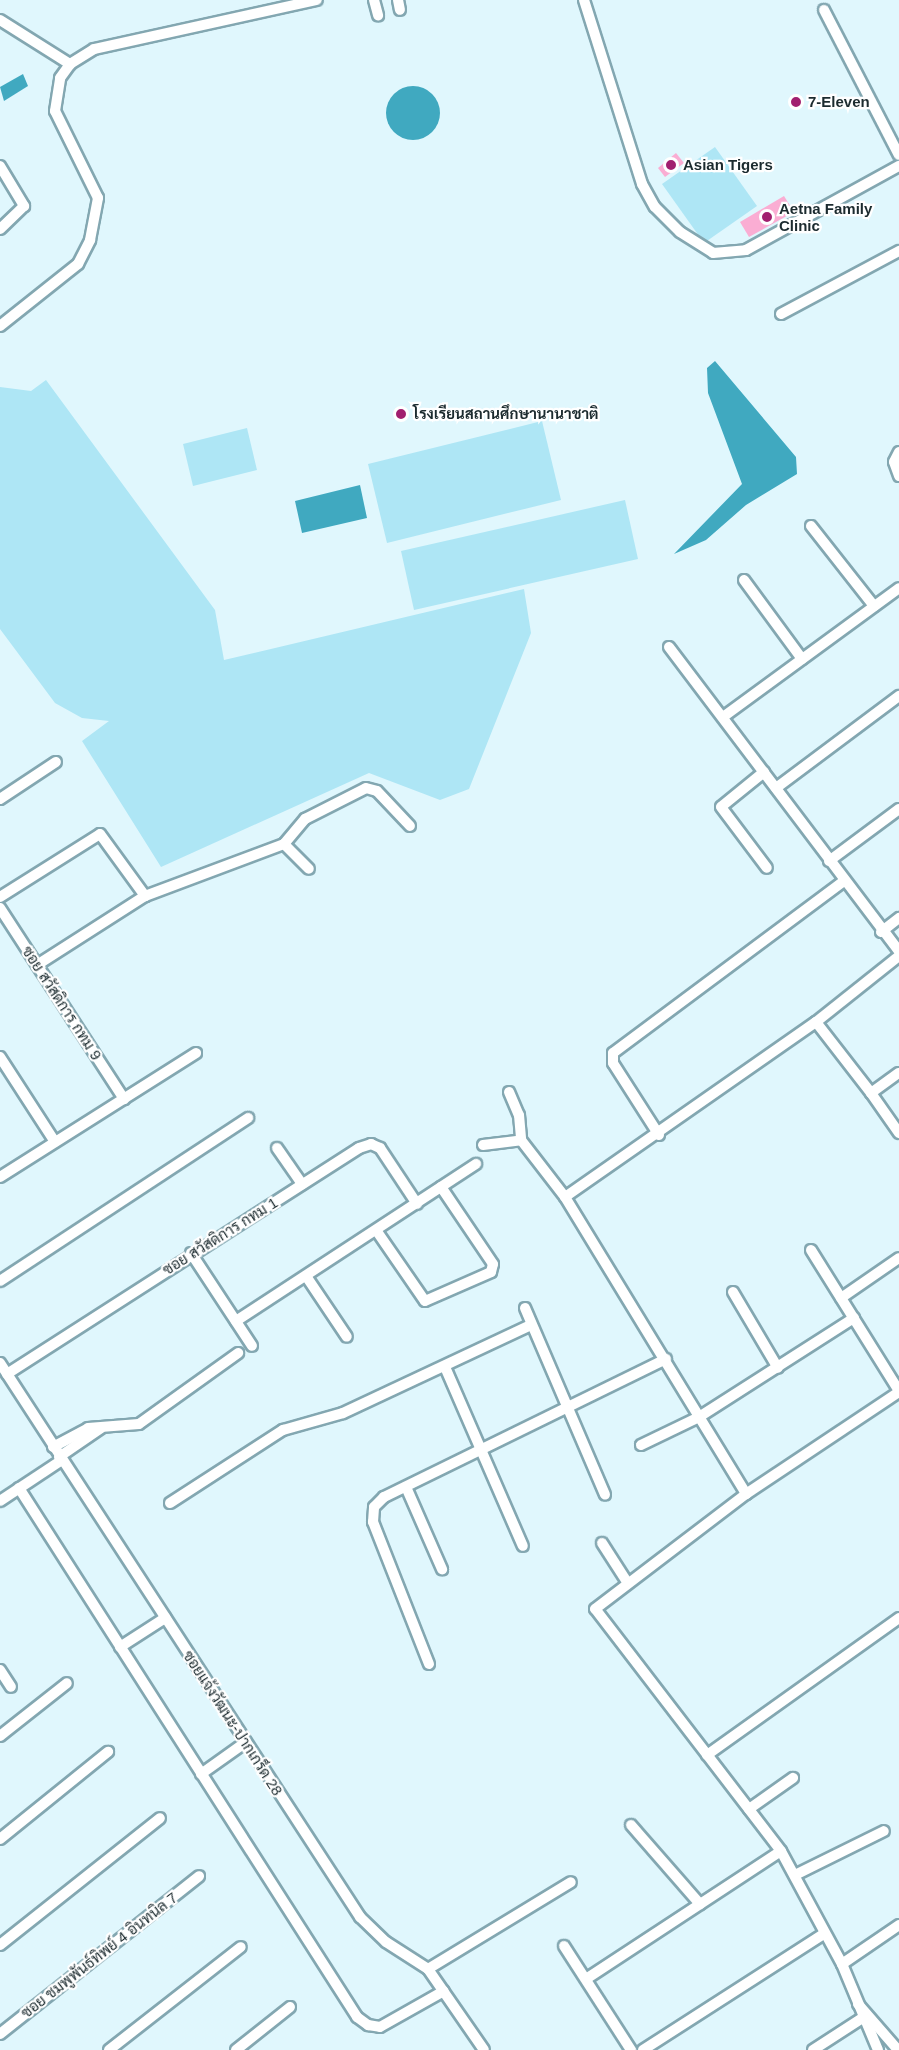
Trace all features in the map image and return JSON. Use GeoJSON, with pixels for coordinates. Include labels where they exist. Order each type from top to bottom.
{"type":"FeatureCollection","features":[{"type":"Feature","properties":{"kind":"street"},"geometry":{"type":"LineString","coordinates":[[0,326],[78,264],[90,240],[98,198],[55,111],[60,78],[70,64],[94,49],[317,0]]}},
{"type":"Feature","properties":{"kind":"street"},"geometry":{"type":"LineString","coordinates":[[374,0],[378,15]]}},
{"type":"Feature","properties":{"kind":"street"},"geometry":{"type":"LineString","coordinates":[[584,0],[642,184],[655,207],[680,232],[713,253],[746,250],[899,166]]}},
{"type":"Feature","properties":{"kind":"street"},"geometry":{"type":"LineString","coordinates":[[824,10],[899,155]]}},
{"type":"Feature","properties":{"kind":"street"},"geometry":{"type":"LineString","coordinates":[[0,20],[70,64]]}},
{"type":"Feature","properties":{"kind":"street"},"geometry":{"type":"LineString","coordinates":[[0,166],[24,206],[0,229]]}},
{"type":"Feature","properties":{"kind":"street"},"geometry":{"type":"LineString","coordinates":[[781,314],[899,251]]}},
{"type":"Feature","properties":{"kind":"street"},"geometry":{"type":"LineString","coordinates":[[899,453],[894,462],[899,476]]}},
{"type":"Feature","properties":{"kind":"street"},"geometry":{"type":"LineString","coordinates":[[811,526],[874,606]]}},
{"type":"Feature","properties":{"kind":"street"},"geometry":{"type":"LineString","coordinates":[[744,580],[802,659]]}},
{"type":"Feature","properties":{"kind":"street"},"geometry":{"type":"LineString","coordinates":[[723,717],[899,588]]}},
{"type":"Feature","properties":{"kind":"street"},"geometry":{"type":"LineString","coordinates":[[669,647],[881,932],[899,951]]}},
{"type":"Feature","properties":{"kind":"street"},"geometry":{"type":"LineString","coordinates":[[776,788],[899,696]]}},
{"type":"Feature","properties":{"kind":"street"},"geometry":{"type":"LineString","coordinates":[[0,799],[56,762]]}},
{"type":"Feature","properties":{"kind":"street"},"geometry":{"type":"LineString","coordinates":[[764,772],[721,807],[767,868]]}},
{"type":"Feature","properties":{"kind":"street"},"geometry":{"type":"LineString","coordinates":[[37,965],[145,896],[284,844],[305,819],[366,788],[377,791],[410,826]]}},
{"type":"Feature","properties":{"kind":"street"},"geometry":{"type":"LineString","coordinates":[[829,861],[899,809]]}},
{"type":"Feature","properties":{"kind":"street"},"geometry":{"type":"LineString","coordinates":[[0,897],[100,834],[145,896]]}},
{"type":"Feature","properties":{"kind":"street"},"geometry":{"type":"LineString","coordinates":[[284,844],[309,869]]}},
{"type":"Feature","properties":{"kind":"street"},"geometry":{"type":"LineString","coordinates":[[659,1135],[613,1063],[613,1053],[844,881]]}},
{"type":"Feature","properties":{"kind":"street","name":"ซอย สวัสดิการ กทม 9"},"geometry":{"type":"LineString","coordinates":[[0,908],[124,1099]]}},
{"type":"Feature","properties":{"kind":"street"},"geometry":{"type":"LineString","coordinates":[[881,932],[899,918]]}},
{"type":"Feature","properties":{"kind":"street"},"geometry":{"type":"LineString","coordinates":[[565,1197],[659,1135],[816,1022],[899,956]]}},
{"type":"Feature","properties":{"kind":"street"},"geometry":{"type":"LineString","coordinates":[[816,1022],[899,1133]]}},
{"type":"Feature","properties":{"kind":"street"},"geometry":{"type":"LineString","coordinates":[[0,1176],[196,1053]]}},
{"type":"Feature","properties":{"kind":"street"},"geometry":{"type":"LineString","coordinates":[[0,1057],[55,1142]]}},
{"type":"Feature","properties":{"kind":"street"},"geometry":{"type":"LineString","coordinates":[[871,1093],[899,1074]]}},
{"type":"Feature","properties":{"kind":"street"},"geometry":{"type":"LineString","coordinates":[[509,1092],[519,1115],[522,1140],[565,1197],[666,1359],[746,1494]]}},
{"type":"Feature","properties":{"kind":"street"},"geometry":{"type":"LineString","coordinates":[[0,1281],[248,1118]]}},
{"type":"Feature","properties":{"kind":"street"},"geometry":{"type":"LineString","coordinates":[[483,1145],[522,1140]]}},
{"type":"Feature","properties":{"kind":"street","name":"ซอย สวัสดิการ กทม 1"},"geometry":{"type":"LineString","coordinates":[[6,1374],[191,1253],[371,1144],[380,1148],[417,1204]]}},
{"type":"Feature","properties":{"kind":"street"},"geometry":{"type":"LineString","coordinates":[[277,1148],[302,1184]]}},
{"type":"Feature","properties":{"kind":"street"},"geometry":{"type":"LineString","coordinates":[[236,1321],[476,1164]]}},
{"type":"Feature","properties":{"kind":"street"},"geometry":{"type":"LineString","coordinates":[[376,1230],[425,1300],[491,1272],[493,1264],[441,1187]]}},
{"type":"Feature","properties":{"kind":"street"},"geometry":{"type":"LineString","coordinates":[[811,1250],[899,1392],[746,1494],[627,1582],[599,1603],[598,1617],[781,1851],[842,1964],[858,2004],[861,2019],[878,2050]]}},
{"type":"Feature","properties":{"kind":"street"},"geometry":{"type":"LineString","coordinates":[[191,1253],[252,1346]]}},
{"type":"Feature","properties":{"kind":"street"},"geometry":{"type":"LineString","coordinates":[[841,1298],[899,1258]]}},
{"type":"Feature","properties":{"kind":"street"},"geometry":{"type":"LineString","coordinates":[[306,1276],[347,1337]]}},
{"type":"Feature","properties":{"kind":"street"},"geometry":{"type":"LineString","coordinates":[[733,1292],[778,1368]]}},
{"type":"Feature","properties":{"kind":"street"},"geometry":{"type":"LineString","coordinates":[[525,1308],[565,1408],[605,1494]]}},
{"type":"Feature","properties":{"kind":"street"},"geometry":{"type":"LineString","coordinates":[[641,1445],[699,1417],[854,1318]]}},
{"type":"Feature","properties":{"kind":"street"},"geometry":{"type":"LineString","coordinates":[[170,1503],[283,1430],[333,1417],[445,1367],[531,1324]]}},
{"type":"Feature","properties":{"kind":"street"},"geometry":{"type":"LineString","coordinates":[[52,1447],[88,1428],[139,1425],[238,1353]]}},
{"type":"Feature","properties":{"kind":"street"},"geometry":{"type":"LineString","coordinates":[[429,1664],[371,1515],[384,1497],[666,1359]]}},
{"type":"Feature","properties":{"kind":"street","name":"ซอยแจ้งวัฒนะ-ปากเกร็ด 28"},"geometry":{"type":"LineString","coordinates":[[0,1363],[52,1447],[360,1917],[386,1942],[428,1969],[484,2050]]}},
{"type":"Feature","properties":{"kind":"street"},"geometry":{"type":"LineString","coordinates":[[445,1367],[523,1546]]}},
{"type":"Feature","properties":{"kind":"street"},"geometry":{"type":"LineString","coordinates":[[0,1501],[101,1428]]}},
{"type":"Feature","properties":{"kind":"street"},"geometry":{"type":"LineString","coordinates":[[406,1487],[442,1569]]}},
{"type":"Feature","properties":{"kind":"street"},"geometry":{"type":"LineString","coordinates":[[19,1488],[357,2016],[368,2025],[380,2026],[444,1991]]}},
{"type":"Feature","properties":{"kind":"street"},"geometry":{"type":"LineString","coordinates":[[602,1543],[627,1582]]}},
{"type":"Feature","properties":{"kind":"street"},"geometry":{"type":"LineString","coordinates":[[120,1647],[165,1618]]}},
{"type":"Feature","properties":{"kind":"street"},"geometry":{"type":"LineString","coordinates":[[707,1755],[899,1618]]}},
{"type":"Feature","properties":{"kind":"street"},"geometry":{"type":"LineString","coordinates":[[0,1670],[11,1687]]}},
{"type":"Feature","properties":{"kind":"street"},"geometry":{"type":"LineString","coordinates":[[0,1736],[67,1683]]}},
{"type":"Feature","properties":{"kind":"street"},"geometry":{"type":"LineString","coordinates":[[201,1774],[246,1742]]}},
{"type":"Feature","properties":{"kind":"street"},"geometry":{"type":"LineString","coordinates":[[0,1839],[108,1752]]}},
{"type":"Feature","properties":{"kind":"street"},"geometry":{"type":"LineString","coordinates":[[749,1809],[793,1778]]}},
{"type":"Feature","properties":{"kind":"street"},"geometry":{"type":"LineString","coordinates":[[0,1945],[160,1818]]}},
{"type":"Feature","properties":{"kind":"street"},"geometry":{"type":"LineString","coordinates":[[631,1825],[700,1905]]}},
{"type":"Feature","properties":{"kind":"street"},"geometry":{"type":"LineString","coordinates":[[795,1875],[884,1831]]}},
{"type":"Feature","properties":{"kind":"street"},"geometry":{"type":"LineString","coordinates":[[586,1979],[781,1851]]}},
{"type":"Feature","properties":{"kind":"street","name":"ซอย ชมพูพันธ์ทิพย์ 4 อินทนิล 7"},"geometry":{"type":"LineString","coordinates":[[0,2034],[199,1876]]}},
{"type":"Feature","properties":{"kind":"street"},"geometry":{"type":"LineString","coordinates":[[428,1969],[570,1882]]}},
{"type":"Feature","properties":{"kind":"street"},"geometry":{"type":"LineString","coordinates":[[842,1964],[899,1925]]}},
{"type":"Feature","properties":{"kind":"street"},"geometry":{"type":"LineString","coordinates":[[644,2050],[825,1933]]}},
{"type":"Feature","properties":{"kind":"street"},"geometry":{"type":"LineString","coordinates":[[564,1946],[631,2050]]}},
{"type":"Feature","properties":{"kind":"street"},"geometry":{"type":"LineString","coordinates":[[109,2050],[241,1947]]}},
{"type":"Feature","properties":{"kind":"street"},"geometry":{"type":"LineString","coordinates":[[858,2004],[898,2050]]}},
{"type":"Feature","properties":{"kind":"street"},"geometry":{"type":"LineString","coordinates":[[236,2050],[290,2007]]}},
{"type":"Feature","properties":{"kind":"street"},"geometry":{"type":"LineString","coordinates":[[813,2050],[861,2019]]}},
{"type":"Feature","properties":{"kind":"shaded area"},"geometry":{"type":"Polygon","coordinates":[[[23,74],[28,86],[4,101],[0,87],[23,74]]]}},
{"type":"Feature","properties":{"kind":"shaded area"},"geometry":{"type":"Polygon","coordinates":[[[408,86],[418,86],[428,90],[436,98],[440,113],[436,128],[428,136],[418,140],[408,140],[398,136],[390,128],[386,118],[386,108],[390,98],[398,90],[408,86]]]}},
{"type":"Feature","properties":{"kind":"shaded area"},"geometry":{"type":"Polygon","coordinates":[[[715,147],[757,206],[704,243],[662,184],[715,147]]]}},
{"type":"Feature","properties":{"kind":"shaded area"},"geometry":{"type":"Polygon","coordinates":[[[715,361],[796,457],[797,474],[746,505],[706,540],[674,554],[742,484],[708,393],[707,368],[715,361]]]}},
{"type":"Feature","properties":{"kind":"shaded area"},"geometry":{"type":"Polygon","coordinates":[[[46,380],[215,610],[224,660],[524,589],[531,633],[469,789],[440,800],[369,773],[161,867],[82,741],[109,721],[82,718],[55,703],[0,629],[0,387],[31,391],[46,380]]]}},
{"type":"Feature","properties":{"kind":"shaded area"},"geometry":{"type":"Polygon","coordinates":[[[542,421],[561,500],[387,543],[368,464],[542,421]]]}},
{"type":"Feature","properties":{"kind":"shaded area"},"geometry":{"type":"Polygon","coordinates":[[[247,428],[257,470],[193,486],[183,444],[247,428]]]}},
{"type":"Feature","properties":{"kind":"shaded area"},"geometry":{"type":"Polygon","coordinates":[[[360,485],[367,518],[302,533],[295,501],[360,485]]]}},
{"type":"Feature","properties":{"kind":"shaded area"},"geometry":{"type":"Polygon","coordinates":[[[625,500],[638,559],[414,610],[401,551],[625,500]]]}},
{"type":"Feature","properties":{"kind":"building","name":"Asian Tigers"},"geometry":{"type":"Polygon","coordinates":[[[676,153],[684,163],[665,177],[658,168],[676,153]]]}},
{"type":"Feature","properties":{"kind":"building","name":"Aetna Family Clinic"},"geometry":{"type":"Polygon","coordinates":[[[784,196],[794,212],[749,237],[740,222],[784,196]]]}},
{"type":"Feature","properties":{"kind":"place","name":"7-Eleven"},"geometry":{"type":"Point","coordinates":[796,102]}},
{"type":"Feature","properties":{"kind":"place","name":"Asian Tigers"},"geometry":{"type":"Point","coordinates":[671,165]}},
{"type":"Feature","properties":{"kind":"place","name":"Aetna Family Clinic"},"geometry":{"type":"Point","coordinates":[767,217]}},
{"type":"Feature","properties":{"kind":"place","name":"โรงเรียนสถานศึกษานานาชาติ"},"geometry":{"type":"Point","coordinates":[401,414]}}]}
